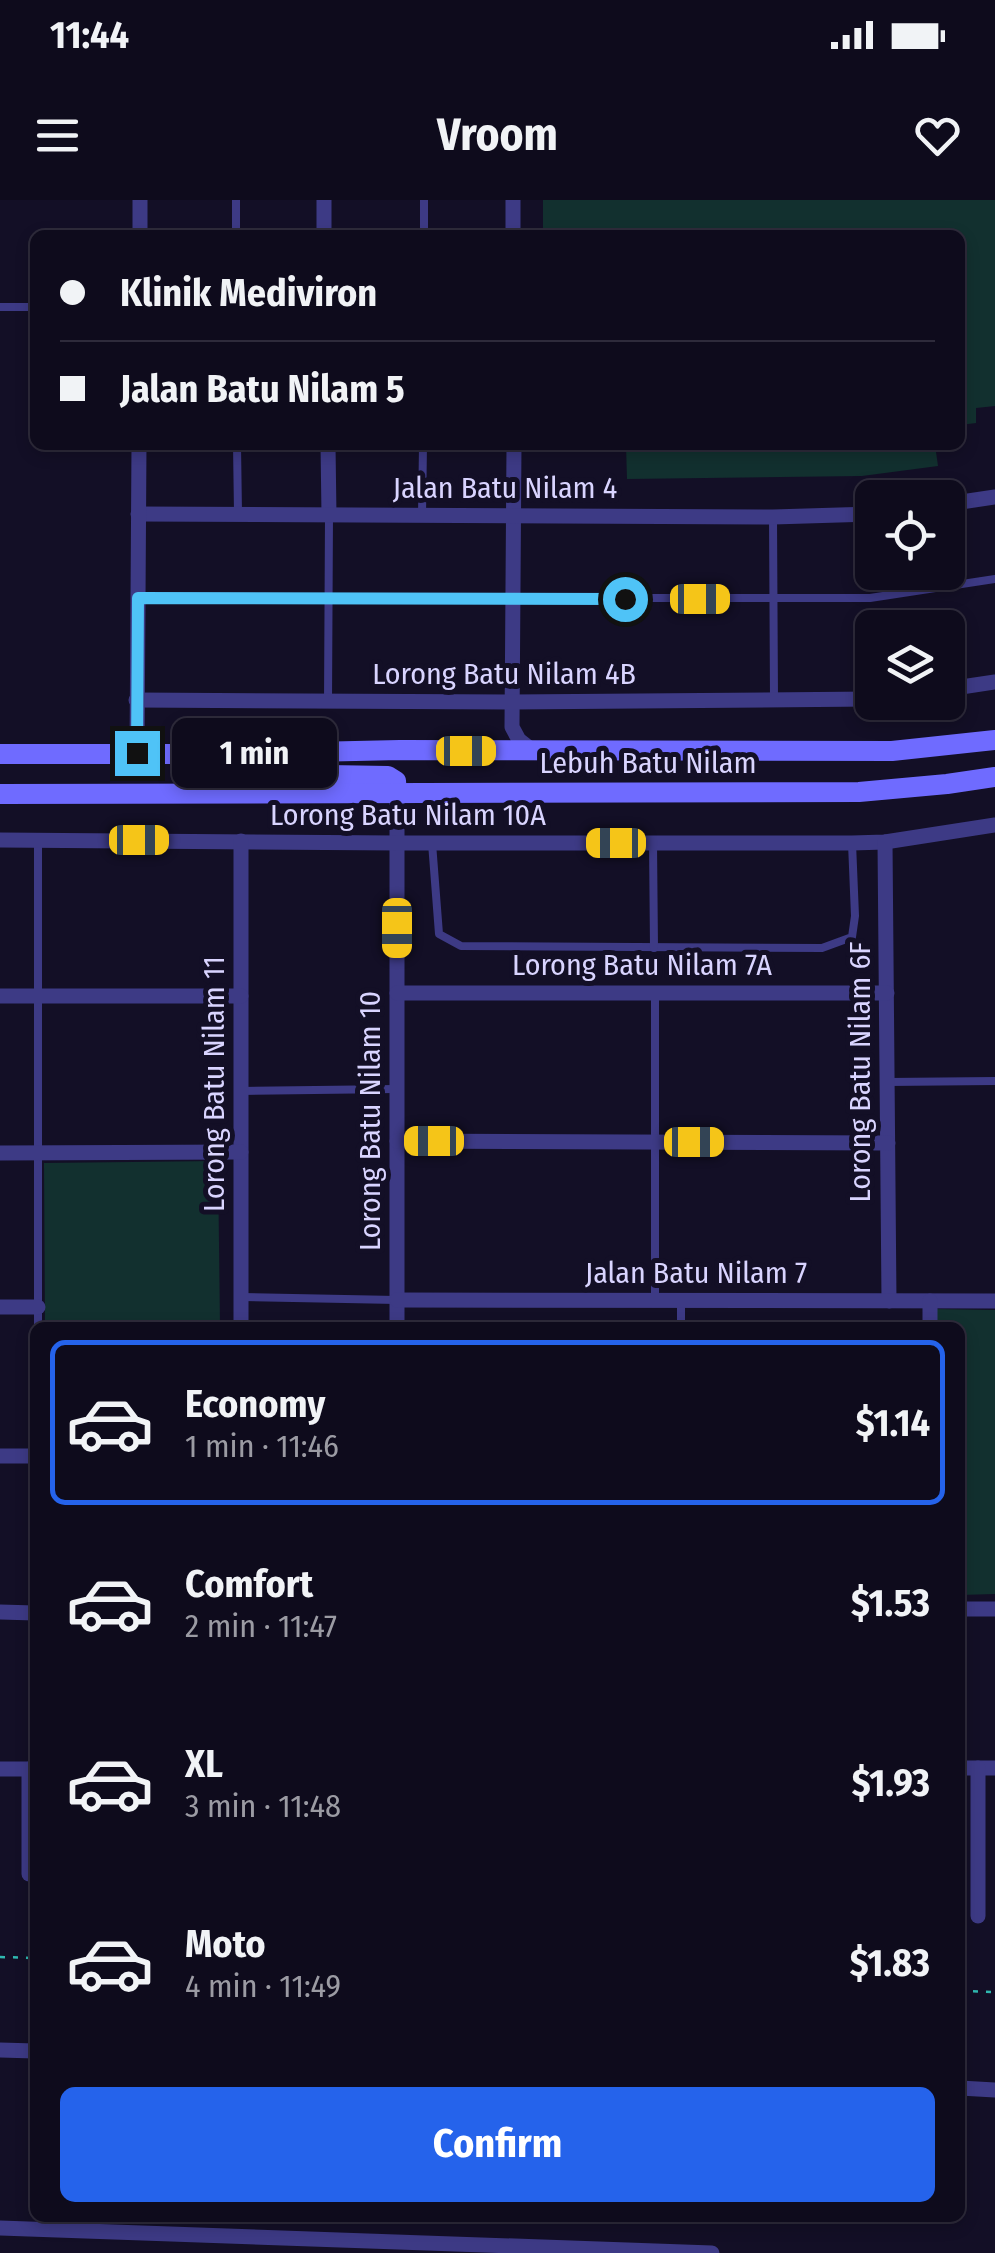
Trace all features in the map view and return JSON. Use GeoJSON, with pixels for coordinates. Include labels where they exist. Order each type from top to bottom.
{"type":"FeatureCollection","features":[{"type":"Feature","properties":{"kind":"main road","name":"Lebuh Batu Nilam"},"geometry":{"type":"LineString","coordinates":[[0,754],[400,750],[892,752],[995,740]]}},
{"type":"Feature","properties":{"kind":"main road"},"geometry":{"type":"LineString","coordinates":[[226,754],[244,770],[270,774],[388,776],[396,781],[397,794]]}},
{"type":"Feature","properties":{"kind":"main road","name":"Lebuh Batu Nilam"},"geometry":{"type":"LineString","coordinates":[[0,794],[860,792],[995,777]]}},
{"type":"Feature","properties":{"kind":"street"},"geometry":{"type":"LineString","coordinates":[[140,200],[140,230]]}},
{"type":"Feature","properties":{"kind":"street"},"geometry":{"type":"LineString","coordinates":[[324,200],[324,230]]}},
{"type":"Feature","properties":{"kind":"street"},"geometry":{"type":"LineString","coordinates":[[513,200],[513,230]]}},
{"type":"Feature","properties":{"kind":"street"},"geometry":{"type":"LineString","coordinates":[[137,753],[138,450]]}},
{"type":"Feature","properties":{"kind":"street"},"geometry":{"type":"LineString","coordinates":[[328,450],[329,515]]}},
{"type":"Feature","properties":{"kind":"street"},"geometry":{"type":"LineString","coordinates":[[514,450],[512,726],[533,752]]}},
{"type":"Feature","properties":{"kind":"street"},"geometry":{"type":"LineString","coordinates":[[965,501],[995,497]]}},
{"type":"Feature","properties":{"kind":"street","name":"Jalan Batu Nilam 4"},"geometry":{"type":"LineString","coordinates":[[138,514],[855,515]]}},
{"type":"Feature","properties":{"kind":"street"},"geometry":{"type":"LineString","coordinates":[[965,686],[995,682]]}},
{"type":"Feature","properties":{"kind":"street","name":"Lorong Batu Nilam 4B"},"geometry":{"type":"LineString","coordinates":[[136,700],[855,699]]}},
{"type":"Feature","properties":{"kind":"street","name":"Lorong Batu Nilam 10"},"geometry":{"type":"LineString","coordinates":[[397,794],[397,1322]]}},
{"type":"Feature","properties":{"kind":"street","name":"Lorong Batu Nilam 10A"},"geometry":{"type":"LineString","coordinates":[[0,840],[852,843],[885,842],[995,825]]}},
{"type":"Feature","properties":{"kind":"street","name":"Lorong Batu Nilam 11"},"geometry":{"type":"LineString","coordinates":[[241,841],[241,1322]]}},
{"type":"Feature","properties":{"kind":"street","name":"Lorong Batu Nilam 6F"},"geometry":{"type":"LineString","coordinates":[[885,842],[889,1301]]}},
{"type":"Feature","properties":{"kind":"street","name":"Lorong Batu Nilam 7A"},"geometry":{"type":"LineString","coordinates":[[397,993],[886,992]]}},
{"type":"Feature","properties":{"kind":"street"},"geometry":{"type":"LineString","coordinates":[[0,996],[241,996]]}},
{"type":"Feature","properties":{"kind":"street"},"geometry":{"type":"LineString","coordinates":[[397,1141],[888,1143]]}},
{"type":"Feature","properties":{"kind":"street"},"geometry":{"type":"LineString","coordinates":[[0,1152],[241,1152]]}},
{"type":"Feature","properties":{"kind":"street","name":"Jalan Batu Nilam 7"},"geometry":{"type":"LineString","coordinates":[[397,1300],[995,1302]]}},
{"type":"Feature","properties":{"kind":"street"},"geometry":{"type":"LineString","coordinates":[[930,1301],[930,1322]]}},
{"type":"Feature","properties":{"kind":"street"},"geometry":{"type":"LineString","coordinates":[[0,1307],[38,1307]]}},
{"type":"Feature","properties":{"kind":"street"},"geometry":{"type":"LineString","coordinates":[[0,1456],[30,1456]]}},
{"type":"Feature","properties":{"kind":"street"},"geometry":{"type":"LineString","coordinates":[[965,1609],[995,1609]]}},
{"type":"Feature","properties":{"kind":"street"},"geometry":{"type":"LineString","coordinates":[[0,1612],[30,1612]]}},
{"type":"Feature","properties":{"kind":"street"},"geometry":{"type":"LineString","coordinates":[[978,1916],[986,1768]]}},
{"type":"Feature","properties":{"kind":"street"},"geometry":{"type":"LineString","coordinates":[[0,1769],[30,1769]]}},
{"type":"Feature","properties":{"kind":"street"},"geometry":{"type":"LineString","coordinates":[[0,2050],[30,2052]]}},
{"type":"Feature","properties":{"kind":"street"},"geometry":{"type":"LineString","coordinates":[[965,2088],[995,2090]]}},
{"type":"Feature","properties":{"kind":"street"},"geometry":{"type":"LineString","coordinates":[[0,2228],[712,2253]]}},
{"type":"Feature","properties":{"kind":"lane"},"geometry":{"type":"LineString","coordinates":[[236,200],[236,230]]}},
{"type":"Feature","properties":{"kind":"lane"},"geometry":{"type":"LineString","coordinates":[[424,200],[424,230]]}},
{"type":"Feature","properties":{"kind":"lane"},"geometry":{"type":"LineString","coordinates":[[0,308],[30,307]]}},
{"type":"Feature","properties":{"kind":"lane"},"geometry":{"type":"LineString","coordinates":[[237,450],[238,513]]}},
{"type":"Feature","properties":{"kind":"lane"},"geometry":{"type":"LineString","coordinates":[[422,516],[423,450]]}},
{"type":"Feature","properties":{"kind":"lane"},"geometry":{"type":"LineString","coordinates":[[328,702],[329,515]]}},
{"type":"Feature","properties":{"kind":"lane"},"geometry":{"type":"LineString","coordinates":[[773,517],[774,699]]}},
{"type":"Feature","properties":{"kind":"lane"},"geometry":{"type":"LineString","coordinates":[[138,598],[870,598],[995,579]]}},
{"type":"Feature","properties":{"kind":"lane"},"geometry":{"type":"LineString","coordinates":[[38,840],[38,1322]]}},
{"type":"Feature","properties":{"kind":"lane"},"geometry":{"type":"LineString","coordinates":[[653,843],[654,948]]}},
{"type":"Feature","properties":{"kind":"lane"},"geometry":{"type":"LineString","coordinates":[[432,844],[439,934],[461,946],[822,948],[852,937],[852,843]]}},
{"type":"Feature","properties":{"kind":"lane"},"geometry":{"type":"LineString","coordinates":[[654,1301],[655,993]]}},
{"type":"Feature","properties":{"kind":"lane"},"geometry":{"type":"LineString","coordinates":[[888,1082],[995,1081]]}},
{"type":"Feature","properties":{"kind":"lane"},"geometry":{"type":"LineString","coordinates":[[241,1091],[397,1089]]}},
{"type":"Feature","properties":{"kind":"lane"},"geometry":{"type":"LineString","coordinates":[[241,1297],[397,1300]]}},
{"type":"Feature","properties":{"kind":"lane"},"geometry":{"type":"LineString","coordinates":[[681,1301],[681,1322]]}},
{"type":"Feature","properties":{"kind":"path"},"geometry":{"type":"LineString","coordinates":[[0,1957],[30,1958]]}},
{"type":"Feature","properties":{"kind":"path"},"geometry":{"type":"LineString","coordinates":[[965,1991],[995,1992]]}},
{"type":"Feature","properties":{"kind":"green space"},"geometry":{"type":"Polygon","coordinates":[[[543,200],[995,200],[995,406],[976,408],[976,423],[965,424],[965,230],[543,230],[543,200]]]}},
{"type":"Feature","properties":{"kind":"green space"},"geometry":{"type":"Polygon","coordinates":[[[626,450],[936,450],[938,466],[862,476],[627,479],[626,450]]]}},
{"type":"Feature","properties":{"kind":"green space"},"geometry":{"type":"Polygon","coordinates":[[[218,1161],[220,1322],[45,1322],[44,1163],[218,1161]]]}},
{"type":"Feature","properties":{"kind":"green space"},"geometry":{"type":"Polygon","coordinates":[[[936,1309],[995,1310],[995,1594],[965,1595],[965,1322],[936,1322],[936,1309]]]}},
{"type":"Feature","properties":{"kind":"route"},"geometry":{"type":"LineString","coordinates":[[137,753],[138,598],[625,599]]}}]}
